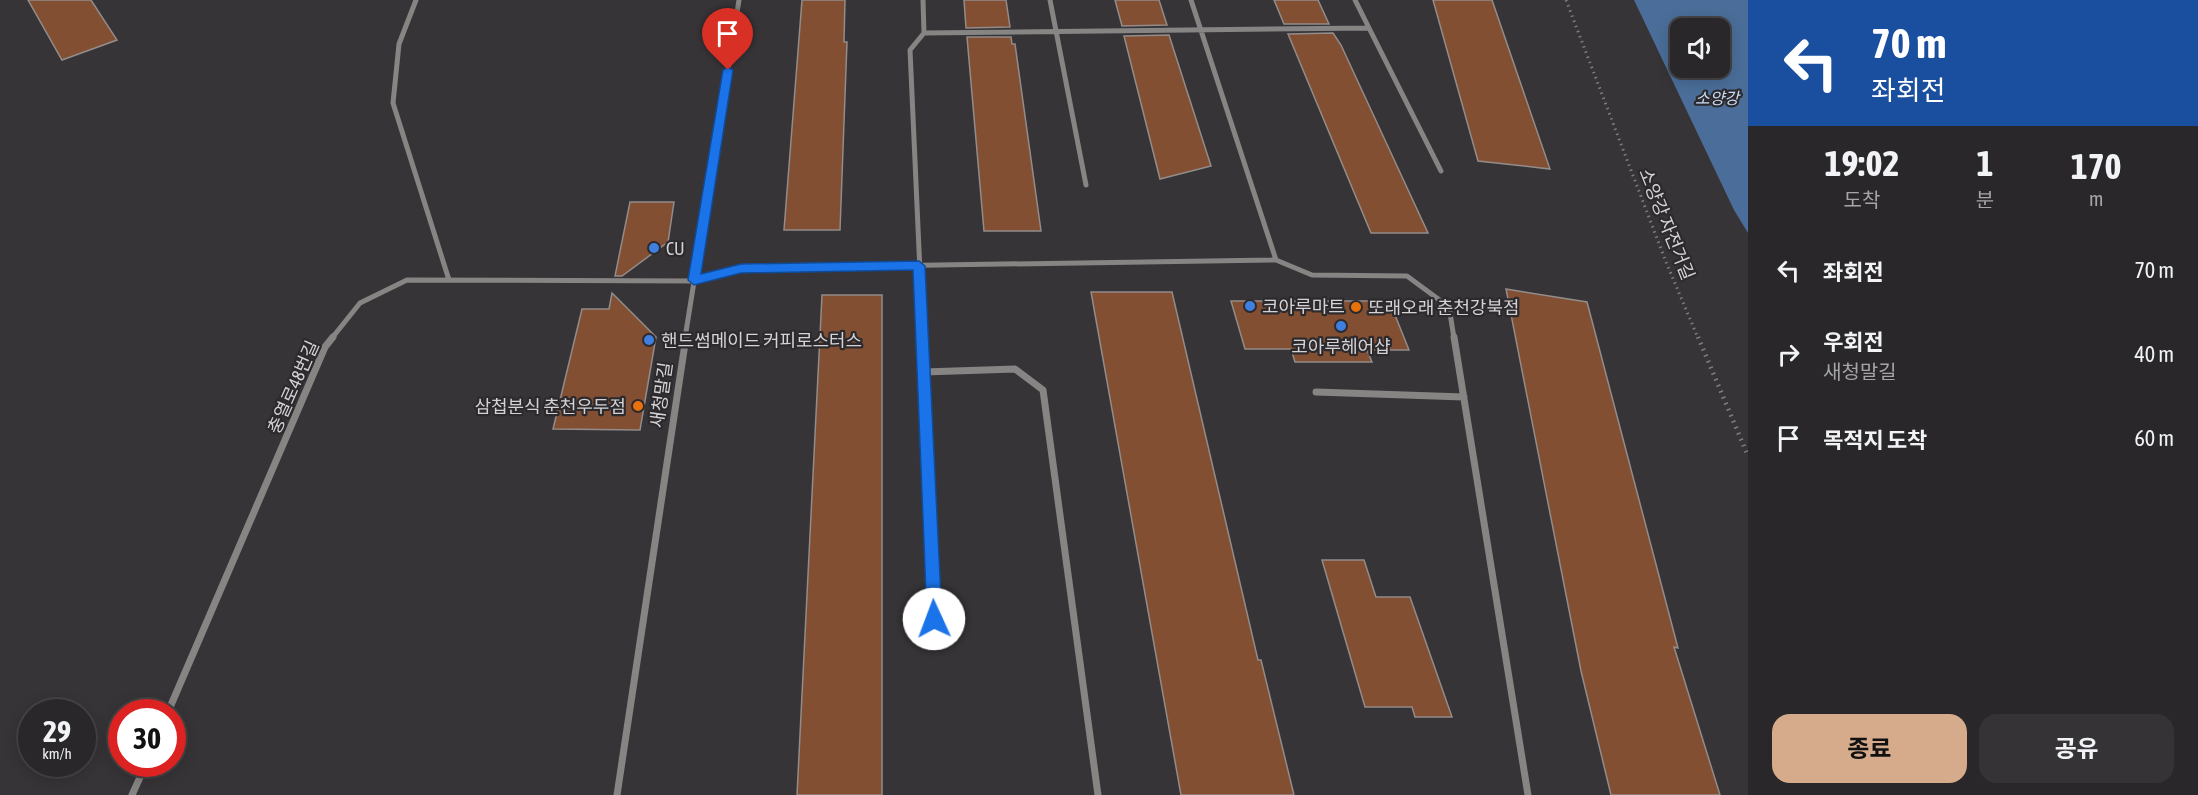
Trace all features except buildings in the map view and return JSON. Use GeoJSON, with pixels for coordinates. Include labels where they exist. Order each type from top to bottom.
{"type":"FeatureCollection","features":[{"type":"Feature","properties":{"kind":"street"},"geometry":{"type":"LineString","coordinates":[[416,0],[399,44],[393,103],[449,280]]}},
{"type":"Feature","properties":{"kind":"street","name":"새청말길"},"geometry":{"type":"LineString","coordinates":[[617,795],[694,280],[739,0]]}},
{"type":"Feature","properties":{"kind":"street"},"geometry":{"type":"LineString","coordinates":[[923,0],[924,33],[910,50],[934,619]]}},
{"type":"Feature","properties":{"kind":"street"},"geometry":{"type":"LineString","coordinates":[[1050,0],[1086,185]]}},
{"type":"Feature","properties":{"kind":"street"},"geometry":{"type":"LineString","coordinates":[[1191,0],[1276,260],[1312,275],[1407,276],[1449,307],[1528,795]]}},
{"type":"Feature","properties":{"kind":"street"},"geometry":{"type":"LineString","coordinates":[[1355,0],[1441,171]]}},
{"type":"Feature","properties":{"kind":"street"},"geometry":{"type":"LineString","coordinates":[[924,33],[1369,28]]}},
{"type":"Feature","properties":{"kind":"street","name":"충열로48번길"},"geometry":{"type":"LineString","coordinates":[[174,699],[325,346],[360,303],[407,280],[694,280],[741,268],[1276,260]]}},
{"type":"Feature","properties":{"kind":"street"},"geometry":{"type":"LineString","coordinates":[[924,372],[1015,369],[1043,390],[1098,795]]}},
{"type":"Feature","properties":{"kind":"street"},"geometry":{"type":"LineString","coordinates":[[1316,392],[1464,397]]}},
{"type":"Feature","properties":{"kind":"street"},"geometry":{"type":"LineString","coordinates":[[132,795],[140,777]]}},
{"type":"Feature","properties":{"kind":"path","name":"소양강 자전거길"},"geometry":{"type":"LineString","coordinates":[[1566,0],[1666,262],[1748,456]]}},
{"type":"Feature","properties":{"kind":"water","name":"소양강"},"geometry":{"type":"Polygon","coordinates":[[[1634,0],[1748,0],[1748,233],[1734,210],[1671,78],[1730,78],[1730,18],[1670,18],[1670,76],[1634,0]]]}},
{"type":"Feature","properties":{"kind":"place","name":"CU"},"geometry":{"type":"Point","coordinates":[654,248]}},
{"type":"Feature","properties":{"kind":"place","name":"코아루마트"},"geometry":{"type":"Point","coordinates":[1250,306]}},
{"type":"Feature","properties":{"kind":"place","name":"또래오래 춘천강북점"},"geometry":{"type":"Point","coordinates":[1356,307]}},
{"type":"Feature","properties":{"kind":"place","name":"코아루헤어샵"},"geometry":{"type":"Point","coordinates":[1341,326]}},
{"type":"Feature","properties":{"kind":"place","name":"핸드썸메이드 커피로스터스"},"geometry":{"type":"Point","coordinates":[649,340]}},
{"type":"Feature","properties":{"kind":"place","name":"삼첩분식 춘천우두점"},"geometry":{"type":"Point","coordinates":[638,406]}},
{"type":"Feature","properties":{"kind":"route"},"geometry":{"type":"LineString","coordinates":[[728,70],[694,280],[741,268],[919,266],[934,619]]}}]}
